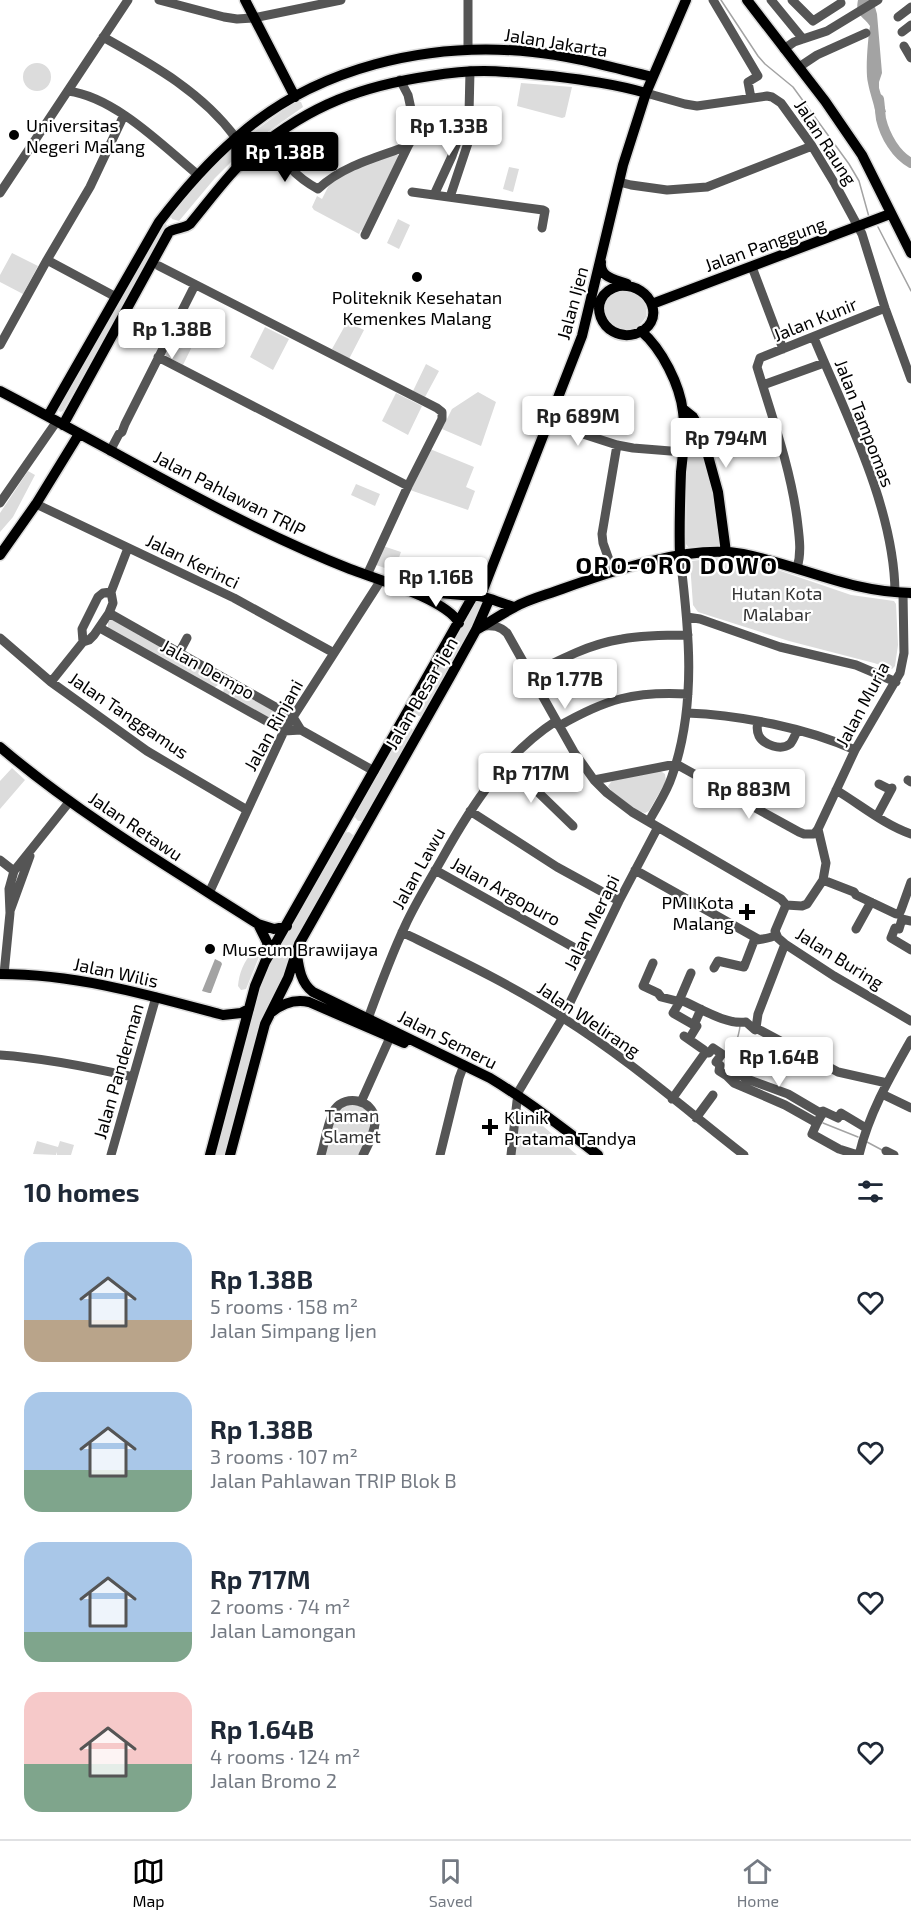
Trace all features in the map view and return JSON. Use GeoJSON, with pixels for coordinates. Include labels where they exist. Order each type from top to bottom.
{"type":"FeatureCollection","features":[{"type":"Feature","properties":{"kind":"main road"},"geometry":{"type":"LineString","coordinates":[[245,0],[295,97]]}},
{"type":"Feature","properties":{"kind":"main road","name":"Jalan Ijen"},"geometry":{"type":"LineString","coordinates":[[481,597],[582,336],[619,182],[646,93],[686,0]]}},
{"type":"Feature","properties":{"kind":"main road","name":"Jalan Ijen"},"geometry":{"type":"LineString","coordinates":[[680,16],[690,0]]}},
{"type":"Feature","properties":{"kind":"main road"},"geometry":{"type":"LineString","coordinates":[[747,0],[825,101],[862,155],[890,214],[908,239],[911,253]]}},
{"type":"Feature","properties":{"kind":"main road","name":"Jalan Jakarta"},"geometry":{"type":"LineString","coordinates":[[56,421],[116,297],[163,217],[198,176],[236,138],[295,97],[380,62],[405,56],[468,49],[525,51],[653,77]]}},
{"type":"Feature","properties":{"kind":"main road"},"geometry":{"type":"LineString","coordinates":[[550,76],[555,56]]}},
{"type":"Feature","properties":{"kind":"main road"},"geometry":{"type":"LineString","coordinates":[[56,421],[165,238],[174,229],[190,224],[254,151],[312,112],[334,100],[363,89],[400,80],[470,71],[519,72],[597,82],[646,93]]}},
{"type":"Feature","properties":{"kind":"main road","name":"Jalan Panggung"},"geometry":{"type":"LineString","coordinates":[[652,303],[890,214]]}},
{"type":"Feature","properties":{"kind":"main road"},"geometry":{"type":"LineString","coordinates":[[163,217],[179,227]]}},
{"type":"Feature","properties":{"kind":"main road"},"geometry":{"type":"LineString","coordinates":[[596,278],[601,319],[609,329],[626,335],[641,331],[651,319],[652,303],[645,294],[632,286],[603,275],[600,270],[602,253]]}},
{"type":"Feature","properties":{"kind":"main road"},"geometry":{"type":"LineString","coordinates":[[582,336],[605,293],[619,286],[632,286]]}},
{"type":"Feature","properties":{"kind":"main road"},"geometry":{"type":"LineString","coordinates":[[641,331],[662,355],[683,409],[680,556]]}},
{"type":"Feature","properties":{"kind":"main road","name":"Jalan Pahlawan TRIP"},"geometry":{"type":"LineString","coordinates":[[0,391],[246,522],[324,558],[402,588],[445,609],[453,614],[459,623]]}},
{"type":"Feature","properties":{"kind":"main road"},"geometry":{"type":"LineString","coordinates":[[683,409],[697,422],[705,443],[718,492],[726,552]]}},
{"type":"Feature","properties":{"kind":"main road"},"geometry":{"type":"LineString","coordinates":[[0,555],[36,504],[79,434]]}},
{"type":"Feature","properties":{"kind":"main road"},"geometry":{"type":"LineString","coordinates":[[479,628],[514,607],[613,571],[703,552],[726,552],[751,556],[797,568],[850,586],[903,592]]}},
{"type":"Feature","properties":{"kind":"main road","name":"Jalan Pahlawan TRIP"},"geometry":{"type":"LineString","coordinates":[[402,588],[436,594],[481,597],[514,607]]}},
{"type":"Feature","properties":{"kind":"main road","name":"Jalan Besar Ijen"},"geometry":{"type":"LineString","coordinates":[[210,1155],[257,978],[459,623],[481,597]]}},
{"type":"Feature","properties":{"kind":"main road","name":"Jalan Besar Ijen"},"geometry":{"type":"LineString","coordinates":[[230,1155],[264,1028],[288,978],[296,952],[362,830],[479,628],[481,597]]}},
{"type":"Feature","properties":{"kind":"main road"},"geometry":{"type":"LineString","coordinates":[[406,715],[422,724]]}},
{"type":"Feature","properties":{"kind":"main road","name":"Jalan Retawu"},"geometry":{"type":"LineString","coordinates":[[0,747],[66,806],[258,924],[274,929],[287,926]]}},
{"type":"Feature","properties":{"kind":"main road"},"geometry":{"type":"LineString","coordinates":[[346,822],[362,830]]}},
{"type":"Feature","properties":{"kind":"main road"},"geometry":{"type":"LineString","coordinates":[[258,924],[267,942],[268,952],[265,962]]}},
{"type":"Feature","properties":{"kind":"main road","name":"Jalan Semeru"},"geometry":{"type":"LineString","coordinates":[[296,952],[300,973],[307,988],[367,1022]]}},
{"type":"Feature","properties":{"kind":"main road","name":"Jalan Wilis"},"geometry":{"type":"LineString","coordinates":[[2,974],[72,979],[119,987],[223,1015],[238,1022],[244,1031]]}},
{"type":"Feature","properties":{"kind":"main road","name":"Jalan Semeru"},"geometry":{"type":"LineString","coordinates":[[269,1014],[287,1003],[303,1001],[367,1022],[463,1068],[517,1098],[598,1155]]}},
{"type":"Feature","properties":{"kind":"main road","name":"Jalan Wilis"},"geometry":{"type":"LineString","coordinates":[[223,1015],[241,1013],[249,1009]]}},
{"type":"Feature","properties":{"kind":"main road","name":"Jalan Semeru"},"geometry":{"type":"LineString","coordinates":[[517,1098],[589,1155]]}},
{"type":"Feature","properties":{"kind":"street"},"geometry":{"type":"LineString","coordinates":[[0,193],[128,0]]}},
{"type":"Feature","properties":{"kind":"street"},"geometry":{"type":"LineString","coordinates":[[159,0],[224,17],[253,18],[341,0]]}},
{"type":"Feature","properties":{"kind":"street"},"geometry":{"type":"LineString","coordinates":[[468,0],[468,49]]}},
{"type":"Feature","properties":{"kind":"street"},"geometry":{"type":"LineString","coordinates":[[713,0],[758,76],[748,82],[751,98]]}},
{"type":"Feature","properties":{"kind":"street"},"geometry":{"type":"LineString","coordinates":[[771,0],[803,39]]}},
{"type":"Feature","properties":{"kind":"street"},"geometry":{"type":"LineString","coordinates":[[792,0],[813,21],[841,3]]}},
{"type":"Feature","properties":{"kind":"street"},"geometry":{"type":"LineString","coordinates":[[784,49],[794,42],[827,32],[878,0]]}},
{"type":"Feature","properties":{"kind":"street"},"geometry":{"type":"LineString","coordinates":[[898,16],[911,7]]}},
{"type":"Feature","properties":{"kind":"street"},"geometry":{"type":"LineString","coordinates":[[902,32],[911,25]]}},
{"type":"Feature","properties":{"kind":"street"},"geometry":{"type":"LineString","coordinates":[[799,67],[817,55],[866,33]]}},
{"type":"Feature","properties":{"kind":"street"},"geometry":{"type":"LineString","coordinates":[[103,37],[177,80],[236,138]]}},
{"type":"Feature","properties":{"kind":"street"},"geometry":{"type":"LineString","coordinates":[[904,46],[911,58]]}},
{"type":"Feature","properties":{"kind":"street"},"geometry":{"type":"LineString","coordinates":[[450,197],[465,136],[466,117],[469,114],[470,71]]}},
{"type":"Feature","properties":{"kind":"street"},"geometry":{"type":"LineString","coordinates":[[408,95],[412,78]]}},
{"type":"Feature","properties":{"kind":"street"},"geometry":{"type":"LineString","coordinates":[[365,235],[417,128],[408,95],[400,80]]}},
{"type":"Feature","properties":{"kind":"street"},"geometry":{"type":"LineString","coordinates":[[70,88],[124,115],[198,176]]}},
{"type":"Feature","properties":{"kind":"street","name":"Jalan Raung"},"geometry":{"type":"LineString","coordinates":[[646,93],[697,105],[767,96],[781,103],[835,184],[858,227],[911,378]]}},
{"type":"Feature","properties":{"kind":"street"},"geometry":{"type":"LineString","coordinates":[[0,345],[90,187],[124,115]]}},
{"type":"Feature","properties":{"kind":"street"},"geometry":{"type":"LineString","coordinates":[[434,195],[465,136]]}},
{"type":"Feature","properties":{"kind":"street"},"geometry":{"type":"LineString","coordinates":[[269,139],[292,171],[318,189],[336,174],[356,164],[408,146]]}},
{"type":"Feature","properties":{"kind":"street"},"geometry":{"type":"LineString","coordinates":[[619,182],[667,190],[707,187],[812,147]]}},
{"type":"Feature","properties":{"kind":"street"},"geometry":{"type":"LineString","coordinates":[[412,192],[543,210],[543,228]]}},
{"type":"Feature","properties":{"kind":"street"},"geometry":{"type":"LineString","coordinates":[[47,260],[116,297]]}},
{"type":"Feature","properties":{"kind":"street"},"geometry":{"type":"LineString","coordinates":[[159,266],[441,412],[442,418],[367,575]]}},
{"type":"Feature","properties":{"kind":"street"},"geometry":{"type":"LineString","coordinates":[[752,267],[783,349]]}},
{"type":"Feature","properties":{"kind":"street"},"geometry":{"type":"LineString","coordinates":[[110,451],[195,285]]}},
{"type":"Feature","properties":{"kind":"street","name":"Jalan Kunir"},"geometry":{"type":"LineString","coordinates":[[763,385],[757,367],[760,358],[885,308]]}},
{"type":"Feature","properties":{"kind":"street","name":"Jalan Tampomas"},"geometry":{"type":"LineString","coordinates":[[814,338],[850,422],[874,488],[903,592]]}},
{"type":"Feature","properties":{"kind":"street"},"geometry":{"type":"LineString","coordinates":[[158,357],[408,486]]}},
{"type":"Feature","properties":{"kind":"street"},"geometry":{"type":"LineString","coordinates":[[797,568],[800,543],[793,493],[783,450],[763,385],[824,363]]}},
{"type":"Feature","properties":{"kind":"street"},"geometry":{"type":"LineString","coordinates":[[0,503],[56,421]]}},
{"type":"Feature","properties":{"kind":"street"},"geometry":{"type":"LineString","coordinates":[[549,423],[617,445],[683,452]]}},
{"type":"Feature","properties":{"kind":"street"},"geometry":{"type":"LineString","coordinates":[[613,571],[602,534],[617,445]]}},
{"type":"Feature","properties":{"kind":"street","name":"Jalan Kerinci"},"geometry":{"type":"LineString","coordinates":[[36,504],[234,598],[333,653]]}},
{"type":"Feature","properties":{"kind":"street"},"geometry":{"type":"LineString","coordinates":[[51,682],[83,642],[89,640],[100,628],[109,613],[113,603],[111,592],[128,548]]}},
{"type":"Feature","properties":{"kind":"street"},"geometry":{"type":"LineString","coordinates":[[649,821],[669,783],[676,764],[687,713],[688,635],[680,556]]}},
{"type":"Feature","properties":{"kind":"street","name":"Jalan Rinjani"},"geometry":{"type":"LineString","coordinates":[[209,893],[284,731],[381,580]]}},
{"type":"Feature","properties":{"kind":"street"},"geometry":{"type":"LineString","coordinates":[[83,642],[82,628],[98,597],[111,592]]}},
{"type":"Feature","properties":{"kind":"street","name":"Jalan Muria"},"geometry":{"type":"LineString","coordinates":[[818,829],[855,750],[907,663],[903,592]]}},
{"type":"Feature","properties":{"kind":"street","name":"Jalan Dempo"},"geometry":{"type":"LineString","coordinates":[[109,613],[293,717],[301,730],[375,771]]}},
{"type":"Feature","properties":{"kind":"street"},"geometry":{"type":"LineString","coordinates":[[687,617],[700,619],[780,647],[856,665],[896,682]]}},
{"type":"Feature","properties":{"kind":"street","name":"Jalan Buring"},"geometry":{"type":"LineString","coordinates":[[479,628],[495,626],[507,633],[574,752],[594,780],[612,798],[778,897],[786,905],[777,925],[776,935],[784,944],[911,1021]]}},
{"type":"Feature","properties":{"kind":"street","name":"Jalan Dempo"},"geometry":{"type":"LineString","coordinates":[[100,628],[284,731]]}},
{"type":"Feature","properties":{"kind":"street"},"geometry":{"type":"LineString","coordinates":[[530,675],[571,654],[609,641],[634,637],[688,635]]}},
{"type":"Feature","properties":{"kind":"street","name":"Jalan Tanggamus"},"geometry":{"type":"LineString","coordinates":[[0,638],[51,682],[147,751],[248,810]]}},
{"type":"Feature","properties":{"kind":"street"},"geometry":{"type":"LineString","coordinates":[[179,653],[187,638]]}},
{"type":"Feature","properties":{"kind":"street"},"geometry":{"type":"LineString","coordinates":[[217,693],[225,679]]}},
{"type":"Feature","properties":{"kind":"street","name":"Jalan Lawu"},"geometry":{"type":"LineString","coordinates":[[367,1022],[402,932],[435,870],[470,811],[507,762],[525,743],[557,723],[624,697],[642,694],[688,694]]}},
{"type":"Feature","properties":{"kind":"street"},"geometry":{"type":"LineString","coordinates":[[687,713],[758,722],[797,731],[855,750]]}},
{"type":"Feature","properties":{"kind":"street"},"geometry":{"type":"LineString","coordinates":[[758,722],[757,729],[760,738],[774,746],[789,744],[797,731]]}},
{"type":"Feature","properties":{"kind":"street"},"geometry":{"type":"LineString","coordinates":[[284,731],[301,730]]}},
{"type":"Feature","properties":{"kind":"street"},"geometry":{"type":"LineString","coordinates":[[507,762],[573,826]]}},
{"type":"Feature","properties":{"kind":"street"},"geometry":{"type":"LineString","coordinates":[[594,780],[676,764],[799,832],[814,834],[818,829]]}},
{"type":"Feature","properties":{"kind":"street"},"geometry":{"type":"LineString","coordinates":[[877,816],[892,789],[879,784]]}},
{"type":"Feature","properties":{"kind":"street"},"geometry":{"type":"LineString","coordinates":[[836,790],[886,824],[911,834]]}},
{"type":"Feature","properties":{"kind":"street"},"geometry":{"type":"LineString","coordinates":[[2,974],[6,960],[9,913],[4,890],[14,872],[66,806]]}},
{"type":"Feature","properties":{"kind":"street"},"geometry":{"type":"LineString","coordinates":[[470,811],[557,867],[619,901]]}},
{"type":"Feature","properties":{"kind":"street","name":"Jalan Merapi"},"geometry":{"type":"LineString","coordinates":[[517,1098],[562,1017],[658,826]]}},
{"type":"Feature","properties":{"kind":"street"},"geometry":{"type":"LineString","coordinates":[[786,905],[807,904],[822,880],[826,863],[818,829]]}},
{"type":"Feature","properties":{"kind":"street"},"geometry":{"type":"LineString","coordinates":[[9,913],[32,849]]}},
{"type":"Feature","properties":{"kind":"street"},"geometry":{"type":"LineString","coordinates":[[0,860],[14,872]]}},
{"type":"Feature","properties":{"kind":"street","name":"Jalan Argopuro"},"geometry":{"type":"LineString","coordinates":[[435,870],[591,957]]}},
{"type":"Feature","properties":{"kind":"street"},"geometry":{"type":"LineString","coordinates":[[635,870],[758,939],[765,940],[776,935]]}},
{"type":"Feature","properties":{"kind":"street"},"geometry":{"type":"LineString","coordinates":[[822,880],[854,892],[897,914],[906,911],[911,882]]}},
{"type":"Feature","properties":{"kind":"street"},"geometry":{"type":"LineString","coordinates":[[856,929],[871,902]]}},
{"type":"Feature","properties":{"kind":"street"},"geometry":{"type":"LineString","coordinates":[[911,921],[902,919],[899,929],[895,928],[891,938],[911,950]]}},
{"type":"Feature","properties":{"kind":"street","name":"Jalan Welirang"},"geometry":{"type":"LineString","coordinates":[[402,932],[483,972],[562,1017],[596,1040],[744,1155]]}},
{"type":"Feature","properties":{"kind":"street"},"geometry":{"type":"LineString","coordinates":[[714,968],[718,961],[745,966],[754,941],[758,939]]}},
{"type":"Feature","properties":{"kind":"street"},"geometry":{"type":"LineString","coordinates":[[756,1029],[758,1014],[784,944]]}},
{"type":"Feature","properties":{"kind":"street"},"geometry":{"type":"LineString","coordinates":[[653,963],[643,986],[658,993],[661,997],[680,1000],[712,1013],[718,1018],[740,1023],[746,1022],[838,1072],[887,1083]]}},
{"type":"Feature","properties":{"kind":"street"},"geometry":{"type":"LineString","coordinates":[[691,973],[673,1013],[697,1026],[686,1038],[705,1053]]}},
{"type":"Feature","properties":{"kind":"street","name":"Jalan Panderman"},"geometry":{"type":"LineString","coordinates":[[111,1155],[156,997]]}},
{"type":"Feature","properties":{"kind":"street"},"geometry":{"type":"LineString","coordinates":[[694,1024],[701,1009]]}},
{"type":"Feature","properties":{"kind":"street"},"geometry":{"type":"LineString","coordinates":[[361,1102],[392,1033]]}},
{"type":"Feature","properties":{"kind":"street"},"geometry":{"type":"LineString","coordinates":[[866,1128],[840,1113],[838,1118],[823,1111],[812,1134],[839,1149],[858,1155],[866,1128],[911,1040]]}},
{"type":"Feature","properties":{"kind":"street"},"geometry":{"type":"LineString","coordinates":[[672,1099],[705,1053],[709,1053],[713,1048],[722,1054],[716,1062],[720,1065],[719,1071],[734,1080],[734,1083],[819,1119]]}},
{"type":"Feature","properties":{"kind":"street"},"geometry":{"type":"LineString","coordinates":[[0,1055],[71,1063],[133,1077]]}},
{"type":"Feature","properties":{"kind":"street"},"geometry":{"type":"LineString","coordinates":[[440,1155],[463,1068]]}},
{"type":"Feature","properties":{"kind":"street"},"geometry":{"type":"LineString","coordinates":[[882,1094],[911,1108]]}},
{"type":"Feature","properties":{"kind":"street"},"geometry":{"type":"LineString","coordinates":[[696,1118],[713,1095]]}},
{"type":"Feature","properties":{"kind":"street"},"geometry":{"type":"LineString","coordinates":[[511,1155],[517,1098]]}},
{"type":"Feature","properties":{"kind":"street"},"geometry":{"type":"LineString","coordinates":[[321,1155],[333,1112],[336,1107],[347,1101],[361,1102],[372,1110],[375,1126],[363,1155]]}},
{"type":"Feature","properties":{"kind":"green space"},"geometry":{"type":"Polygon","coordinates":[[[37,63],[47,67],[51,77],[47,87],[37,91],[27,87],[23,77],[27,67],[37,63]]]}},
{"type":"Feature","properties":{"kind":"green space"},"geometry":{"type":"Polygon","coordinates":[[[521,83],[572,87],[565,117],[517,106],[521,83]]]}},
{"type":"Feature","properties":{"kind":"green space"},"geometry":{"type":"Polygon","coordinates":[[[296,101],[301,102],[303,107],[245,148],[215,178],[179,221],[172,219],[170,215],[193,186],[234,146],[296,101]]]}},
{"type":"Feature","properties":{"kind":"green space"},"geometry":{"type":"Polygon","coordinates":[[[396,154],[399,156],[364,232],[361,230],[359,234],[312,207],[317,196],[322,199],[331,181],[375,160],[396,154]]]}},
{"type":"Feature","properties":{"kind":"green space"},"geometry":{"type":"Polygon","coordinates":[[[509,167],[519,169],[513,192],[503,189],[509,167]]]}},
{"type":"Feature","properties":{"kind":"green space"},"geometry":{"type":"Polygon","coordinates":[[[398,219],[410,225],[399,249],[387,243],[398,219]]]}},
{"type":"Feature","properties":{"kind":"green space"},"geometry":{"type":"Polygon","coordinates":[[[165,222],[167,226],[63,411],[60,412],[58,409],[147,248],[165,222]]]}},
{"type":"Feature","properties":{"kind":"green space"},"geometry":{"type":"Polygon","coordinates":[[[12,253],[38,266],[23,294],[0,282],[0,275],[12,253]]]}},
{"type":"Feature","properties":{"kind":"green space"},"geometry":{"type":"Polygon","coordinates":[[[618,291],[630,292],[643,300],[646,317],[637,326],[628,329],[619,327],[611,322],[606,314],[605,306],[608,298],[618,291]]]}},
{"type":"Feature","properties":{"kind":"green space"},"geometry":{"type":"Polygon","coordinates":[[[182,320],[200,330],[183,365],[165,355],[182,320]]]}},
{"type":"Feature","properties":{"kind":"green space"},"geometry":{"type":"Polygon","coordinates":[[[347,322],[364,330],[349,359],[332,349],[347,322]]]}},
{"type":"Feature","properties":{"kind":"green space"},"geometry":{"type":"Polygon","coordinates":[[[265,327],[289,339],[273,370],[250,357],[265,327]]]}},
{"type":"Feature","properties":{"kind":"green space"},"geometry":{"type":"Polygon","coordinates":[[[426,364],[439,371],[425,397],[413,391],[426,364]]]}},
{"type":"Feature","properties":{"kind":"green space"},"geometry":{"type":"Polygon","coordinates":[[[478,392],[496,402],[481,446],[442,429],[452,409],[478,392]]]}},
{"type":"Feature","properties":{"kind":"green space"},"geometry":{"type":"Polygon","coordinates":[[[396,393],[422,406],[408,435],[382,421],[396,393]]]}},
{"type":"Feature","properties":{"kind":"green space"},"geometry":{"type":"Polygon","coordinates":[[[687,418],[694,422],[715,494],[720,542],[718,546],[688,547],[686,544],[687,418]]]}},
{"type":"Feature","properties":{"kind":"green space"},"geometry":{"type":"Polygon","coordinates":[[[430,449],[474,467],[466,487],[475,491],[468,510],[410,490],[430,449]]]}},
{"type":"Feature","properties":{"kind":"green space"},"geometry":{"type":"Polygon","coordinates":[[[28,471],[35,475],[13,517],[0,532],[0,513],[28,471]]]}},
{"type":"Feature","properties":{"kind":"green space"},"geometry":{"type":"Polygon","coordinates":[[[356,484],[380,494],[375,506],[351,495],[356,484]]]}},
{"type":"Feature","properties":{"kind":"green space"},"geometry":{"type":"Polygon","coordinates":[[[383,546],[401,552],[394,571],[376,565],[383,546]]]}},
{"type":"Feature","properties":{"kind":"green space","name":"Hutan Kota Malabar"},"geometry":{"type":"Polygon","coordinates":[[[714,558],[766,566],[851,595],[894,601],[898,645],[895,666],[892,669],[789,641],[698,612],[693,605],[690,563],[714,558]]]}},
{"type":"Feature","properties":{"kind":"green space"},"geometry":{"type":"Polygon","coordinates":[[[429,575],[456,580],[465,584],[466,589],[464,592],[410,584],[413,579],[429,575]]]}},
{"type":"Feature","properties":{"kind":"green space"},"geometry":{"type":"Polygon","coordinates":[[[476,601],[481,604],[473,630],[422,716],[417,716],[413,710],[476,601]]]}},
{"type":"Feature","properties":{"kind":"green space"},"geometry":{"type":"Polygon","coordinates":[[[111,620],[217,677],[218,685],[211,687],[108,629],[108,622],[111,620]]]}},
{"type":"Feature","properties":{"kind":"green space"},"geometry":{"type":"Polygon","coordinates":[[[227,685],[281,715],[280,720],[277,722],[223,693],[227,685]]]}},
{"type":"Feature","properties":{"kind":"green space"},"geometry":{"type":"Polygon","coordinates":[[[405,726],[414,731],[363,821],[358,821],[354,816],[401,728],[405,726]]]}},
{"type":"Feature","properties":{"kind":"green space"},"geometry":{"type":"Polygon","coordinates":[[[12,768],[25,780],[0,809],[0,781],[12,768]]]}},
{"type":"Feature","properties":{"kind":"green space"},"geometry":{"type":"Polygon","coordinates":[[[659,770],[665,774],[666,781],[649,811],[645,813],[638,811],[611,791],[608,786],[612,781],[659,770]]]}},
{"type":"Feature","properties":{"kind":"green space"},"geometry":{"type":"Polygon","coordinates":[[[349,832],[353,838],[295,945],[226,1155],[213,1155],[257,985],[343,833],[349,832]]]}},
{"type":"Feature","properties":{"kind":"green space"},"geometry":{"type":"Polygon","coordinates":[[[254,952],[258,953],[259,957],[246,989],[241,990],[238,986],[241,972],[247,959],[254,952]]]}},
{"type":"Feature","properties":{"kind":"green space","name":"Taman Slamet"},"geometry":{"type":"Polygon","coordinates":[[[350,1104],[368,1111],[371,1117],[370,1131],[360,1155],[324,1155],[335,1114],[339,1109],[350,1104]]]}},
{"type":"Feature","properties":{"kind":"green space"},"geometry":{"type":"Polygon","coordinates":[[[520,1109],[524,1110],[577,1155],[512,1155],[520,1109]]]}},
{"type":"Feature","properties":{"kind":"green space"},"geometry":{"type":"Polygon","coordinates":[[[37,1141],[58,1147],[60,1141],[74,1145],[71,1155],[57,1155],[57,1152],[56,1155],[33,1154],[37,1141]]]}},
{"type":"Feature","properties":{"kind":"shaded area"},"geometry":{"type":"Polygon","coordinates":[[[858,0],[873,0],[877,14],[882,73],[879,88],[886,112],[876,115],[867,78],[870,26],[858,12],[858,0]]]}},
{"type":"Feature","properties":{"kind":"shaded area"},"geometry":{"type":"Polygon","coordinates":[[[215,959],[222,964],[211,993],[202,991],[215,959]]]}},
{"type":"Feature","properties":{"kind":"waterway"},"geometry":{"type":"LineString","coordinates":[[721,0],[758,56],[793,87],[849,164],[859,181],[869,217]]}},
{"type":"Feature","properties":{"kind":"waterway"},"geometry":{"type":"LineString","coordinates":[[879,99],[885,132],[896,150],[911,163]]}},
{"type":"Feature","properties":{"kind":"waterway"},"geometry":{"type":"LineString","coordinates":[[878,227],[911,291]]}},
{"type":"Feature","properties":{"kind":"waterway"},"geometry":{"type":"LineString","coordinates":[[733,1076],[731,1063],[740,1026]]}},
{"type":"Feature","properties":{"kind":"waterway"},"geometry":{"type":"LineString","coordinates":[[823,1123],[858,1137]]}},
{"type":"Feature","properties":{"kind":"waterway"},"geometry":{"type":"LineString","coordinates":[[867,1142],[882,1150]]}},
{"type":"Feature","properties":{"kind":"place","name":"Universitas Negeri Malang"},"geometry":{"type":"Point","coordinates":[14,135]}},
{"type":"Feature","properties":{"kind":"place","name":"Politeknik Kesehatan Kemenkes Malang"},"geometry":{"type":"Point","coordinates":[417,277]}},
{"type":"Feature","properties":{"kind":"place","name":"PMI Kota Malang"},"geometry":{"type":"Point","coordinates":[747,912]}},
{"type":"Feature","properties":{"kind":"place","name":"Museum Brawijaya"},"geometry":{"type":"Point","coordinates":[210,949]}},
{"type":"Feature","properties":{"kind":"place","name":"Klinik Pratama Tandya"},"geometry":{"type":"Point","coordinates":[490,1127]}},
{"type":"Feature","properties":{"kind":"district","name":"ORO-ORO DOWO"},"geometry":{"type":"Point","coordinates":[677,564]}}]}
